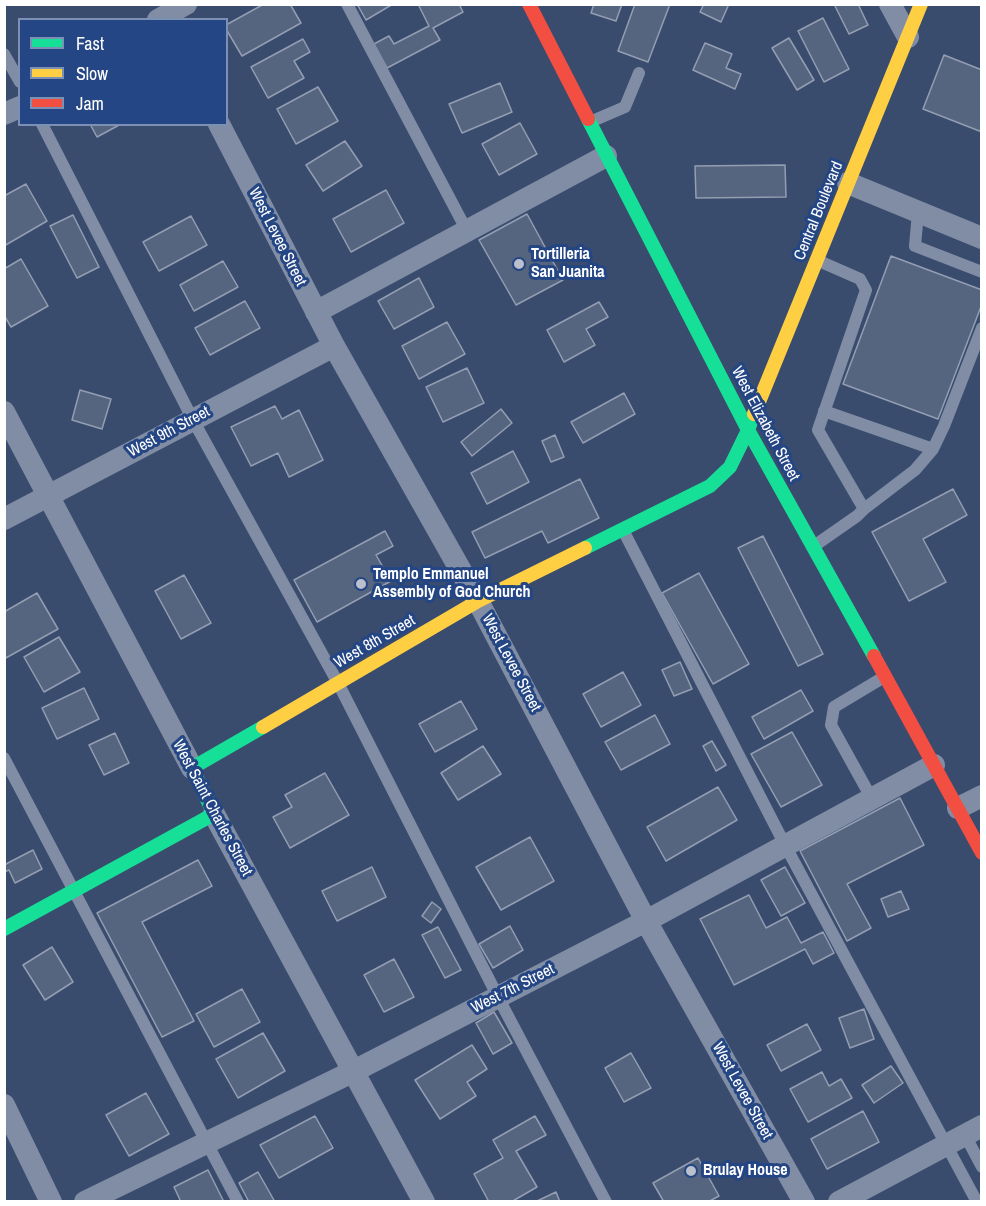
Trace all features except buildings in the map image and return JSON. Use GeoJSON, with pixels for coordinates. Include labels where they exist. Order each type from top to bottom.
{"type":"FeatureCollection","features":[{"type":"Feature","properties":{"kind":"street"},"geometry":{"type":"LineString","coordinates":[[160,15],[186,4]]}},
{"type":"Feature","properties":{"kind":"street","name":"West Elizabeth Street"},"geometry":{"type":"LineString","coordinates":[[529,4],[748,430],[981,853]]}},
{"type":"Feature","properties":{"kind":"street"},"geometry":{"type":"LineString","coordinates":[[890,4],[908,37]]}},
{"type":"Feature","properties":{"kind":"street","name":"Central Boulevard"},"geometry":{"type":"LineString","coordinates":[[748,430],[921,4]]}},
{"type":"Feature","properties":{"kind":"street"},"geometry":{"type":"LineString","coordinates":[[4,114],[18,107]]}},
{"type":"Feature","properties":{"kind":"street","name":"West Levee Street"},"geometry":{"type":"LineString","coordinates":[[220,126],[334,346],[478,601],[646,921],[804,1202]]}},
{"type":"Feature","properties":{"kind":"street"},"geometry":{"type":"LineString","coordinates":[[316,312],[606,156]]}},
{"type":"Feature","properties":{"kind":"street"},"geometry":{"type":"LineString","coordinates":[[848,183],[981,238]]}},
{"type":"Feature","properties":{"kind":"street","name":"West 9th Street"},"geometry":{"type":"LineString","coordinates":[[4,519],[334,346]]}},
{"type":"Feature","properties":{"kind":"street","name":"West Saint Charles Street"},"geometry":{"type":"LineString","coordinates":[[4,412],[214,814],[424,1202]]}},
{"type":"Feature","properties":{"kind":"street","name":"West 8th Street"},"geometry":{"type":"LineString","coordinates":[[192,768],[478,601],[710,486],[730,467],[748,430]]}},
{"type":"Feature","properties":{"kind":"street","name":"West 7th Street"},"geometry":{"type":"LineString","coordinates":[[85,1202],[354,1071],[646,921],[934,765]]}},
{"type":"Feature","properties":{"kind":"street"},"geometry":{"type":"LineString","coordinates":[[958,808],[981,796]]}},
{"type":"Feature","properties":{"kind":"street"},"geometry":{"type":"LineString","coordinates":[[4,929],[214,814]]}},
{"type":"Feature","properties":{"kind":"street"},"geometry":{"type":"LineString","coordinates":[[4,1105],[51,1202]]}},
{"type":"Feature","properties":{"kind":"street"},"geometry":{"type":"LineString","coordinates":[[839,1202],[965,1135]]}},
{"type":"Feature","properties":{"kind":"lane"},"geometry":{"type":"LineString","coordinates":[[347,4],[467,231]]}},
{"type":"Feature","properties":{"kind":"lane"},"geometry":{"type":"LineString","coordinates":[[4,54],[18,78]]}},
{"type":"Feature","properties":{"kind":"lane"},"geometry":{"type":"LineString","coordinates":[[589,122],[625,107],[639,73]]}},
{"type":"Feature","properties":{"kind":"lane"},"geometry":{"type":"LineString","coordinates":[[43,126],[194,420],[338,683],[498,997],[606,1202]]}},
{"type":"Feature","properties":{"kind":"lane"},"geometry":{"type":"LineString","coordinates":[[918,212],[915,246],[981,272]]}},
{"type":"Feature","properties":{"kind":"lane"},"geometry":{"type":"LineString","coordinates":[[817,260],[860,279],[866,290],[818,430],[864,509]]}},
{"type":"Feature","properties":{"kind":"lane"},"geometry":{"type":"LineString","coordinates":[[813,546],[857,516],[915,470],[933,449],[981,328]]}},
{"type":"Feature","properties":{"kind":"lane"},"geometry":{"type":"LineString","coordinates":[[824,411],[933,449]]}},
{"type":"Feature","properties":{"kind":"lane"},"geometry":{"type":"LineString","coordinates":[[622,529],[785,845],[965,1135],[981,1167]]}},
{"type":"Feature","properties":{"kind":"lane"},"geometry":{"type":"LineString","coordinates":[[872,799],[831,725],[834,707],[885,676]]}},
{"type":"Feature","properties":{"kind":"lane"},"geometry":{"type":"LineString","coordinates":[[4,758],[238,1202]]}},
{"type":"Feature","properties":{"kind":"lane"},"geometry":{"type":"LineString","coordinates":[[965,1135],[977,1202]]}},
{"type":"Feature","properties":{"kind":"traffic: fast"},"geometry":{"type":"LineString","coordinates":[[585,548],[710,486],[730,467],[748,430],[588,119]]}},
{"type":"Feature","properties":{"kind":"traffic: fast"},"geometry":{"type":"LineString","coordinates":[[754,414],[748,430],[874,656]]}},
{"type":"Feature","properties":{"kind":"traffic: fast"},"geometry":{"type":"LineString","coordinates":[[4,929],[214,814],[192,768],[263,727]]}},
{"type":"Feature","properties":{"kind":"traffic: slow"},"geometry":{"type":"LineString","coordinates":[[754,414],[921,4]]}},
{"type":"Feature","properties":{"kind":"traffic: slow"},"geometry":{"type":"LineString","coordinates":[[263,727],[478,601],[585,548]]}},
{"type":"Feature","properties":{"kind":"traffic: jam"},"geometry":{"type":"LineString","coordinates":[[529,4],[588,119]]}},
{"type":"Feature","properties":{"kind":"traffic: jam"},"geometry":{"type":"LineString","coordinates":[[874,656],[982,853]]}},
{"type":"Feature","properties":{"kind":"place","name":"Tortilleria San Juanita"},"geometry":{"type":"Point","coordinates":[519,264]}},
{"type":"Feature","properties":{"kind":"place","name":"Templo Emmanuel Assembly of God Church"},"geometry":{"type":"Point","coordinates":[361,584]}},
{"type":"Feature","properties":{"kind":"place","name":"Brulay House"},"geometry":{"type":"Point","coordinates":[691,1171]}}]}
